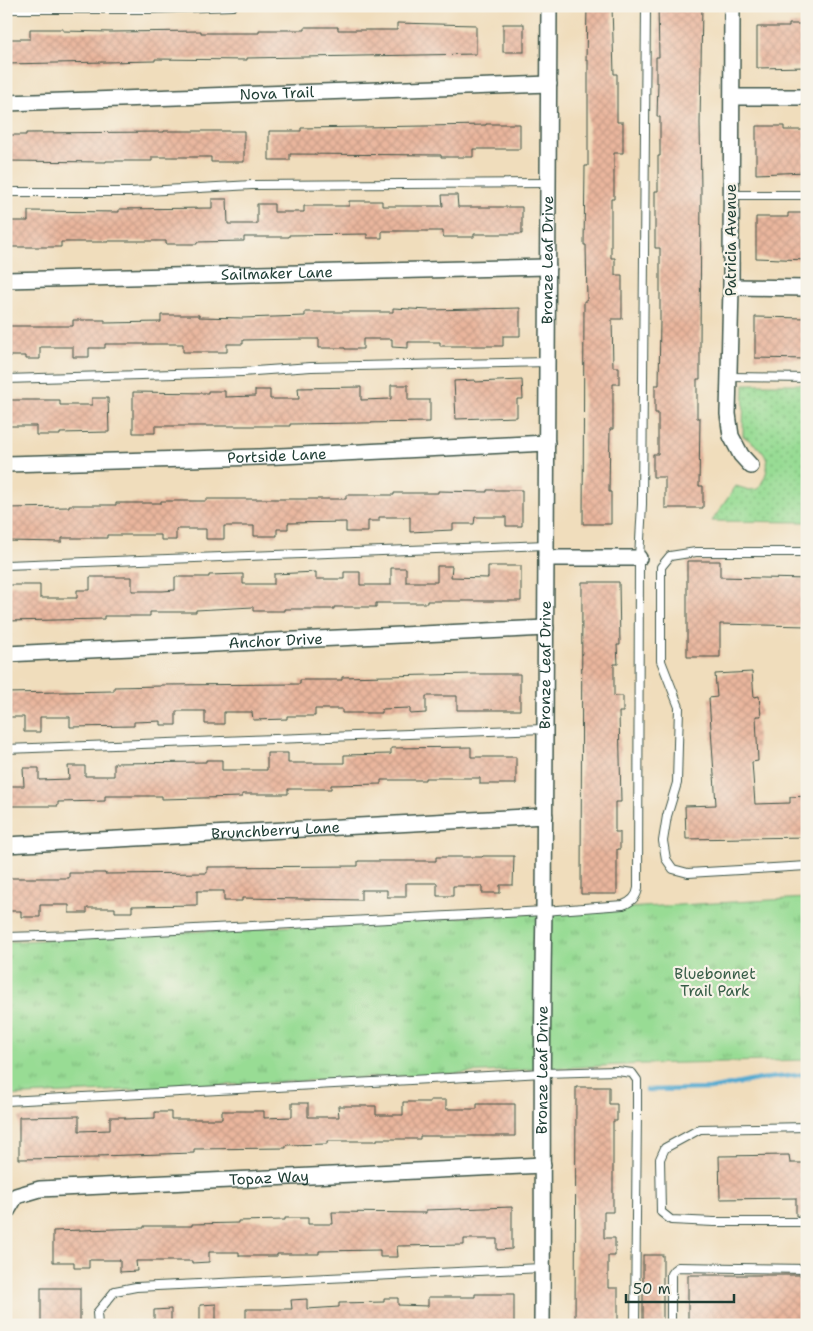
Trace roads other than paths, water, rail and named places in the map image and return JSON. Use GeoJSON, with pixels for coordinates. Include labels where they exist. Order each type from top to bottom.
{"type":"FeatureCollection","features":[{"type":"Feature","properties":{"kind":"street","name":"Bronze Leaf Drive"},"geometry":{"type":"LineString","coordinates":[[542,1325],[542,1019],[550,6]]}},
{"type":"Feature","properties":{"kind":"street","name":"Patricia Avenue"},"geometry":{"type":"LineString","coordinates":[[732,6],[731,287],[728,414],[731,436],[741,455],[751,466]]}},
{"type":"Feature","properties":{"kind":"street","name":"Nova Trail"},"geometry":{"type":"LineString","coordinates":[[6,103],[549,84]]}},
{"type":"Feature","properties":{"kind":"street"},"geometry":{"type":"LineString","coordinates":[[732,97],[807,97]]}},
{"type":"Feature","properties":{"kind":"street","name":"Sailmaker Lane"},"geometry":{"type":"LineString","coordinates":[[6,280],[548,267]]}},
{"type":"Feature","properties":{"kind":"street"},"geometry":{"type":"LineString","coordinates":[[731,287],[807,288]]}},
{"type":"Feature","properties":{"kind":"street","name":"Portside Lane"},"geometry":{"type":"LineString","coordinates":[[6,464],[260,457],[547,443]]}},
{"type":"Feature","properties":{"kind":"street"},"geometry":{"type":"LineString","coordinates":[[546,552],[639,558]]}},
{"type":"Feature","properties":{"kind":"street","name":"Anchor Drive"},"geometry":{"type":"LineString","coordinates":[[6,654],[546,628]]}},
{"type":"Feature","properties":{"kind":"street","name":"Brunchberry Lane"},"geometry":{"type":"LineString","coordinates":[[6,845],[545,816]]}},
{"type":"Feature","properties":{"kind":"street","name":"Topaz Way"},"geometry":{"type":"LineString","coordinates":[[6,1213],[16,1196],[40,1189],[543,1165]]}},
{"type":"Feature","properties":{"kind":"lane"},"geometry":{"type":"LineString","coordinates":[[6,8],[150,9],[232,6]]}},
{"type":"Feature","properties":{"kind":"lane"},"geometry":{"type":"LineString","coordinates":[[6,937],[79,935],[544,911],[623,905],[633,900],[638,892],[639,558],[642,484],[646,6]]}},
{"type":"Feature","properties":{"kind":"lane"},"geometry":{"type":"LineString","coordinates":[[6,192],[129,192],[252,185],[548,183]]}},
{"type":"Feature","properties":{"kind":"lane"},"geometry":{"type":"LineString","coordinates":[[731,195],[807,195]]}},
{"type":"Feature","properties":{"kind":"lane"},"geometry":{"type":"LineString","coordinates":[[6,379],[242,372],[311,367],[548,362]]}},
{"type":"Feature","properties":{"kind":"lane"},"geometry":{"type":"LineString","coordinates":[[729,377],[807,378]]}},
{"type":"Feature","properties":{"kind":"lane"},"geometry":{"type":"LineString","coordinates":[[6,565],[546,552]]}},
{"type":"Feature","properties":{"kind":"lane"},"geometry":{"type":"LineString","coordinates":[[807,552],[696,552],[670,556],[661,567],[660,661],[679,708],[677,783],[667,816],[663,841],[666,860],[673,868],[688,873],[807,866]]}},
{"type":"Feature","properties":{"kind":"lane"},"geometry":{"type":"LineString","coordinates":[[6,749],[545,729]]}},
{"type":"Feature","properties":{"kind":"lane"},"geometry":{"type":"LineString","coordinates":[[6,1101],[543,1072],[629,1072],[636,1078],[635,1325]]}},
{"type":"Feature","properties":{"kind":"lane"},"geometry":{"type":"LineString","coordinates":[[807,1127],[700,1129],[665,1148],[660,1159],[661,1212],[671,1220],[807,1222]]}},
{"type":"Feature","properties":{"kind":"lane"},"geometry":{"type":"LineString","coordinates":[[671,1325],[671,1274],[678,1267],[807,1268]]}},
{"type":"Feature","properties":{"kind":"lane"},"geometry":{"type":"LineString","coordinates":[[98,1325],[97,1313],[115,1291],[136,1287],[542,1268]]}},
{"type":"Feature","properties":{"kind":"waterway"},"geometry":{"type":"LineString","coordinates":[[647,1090],[710,1089],[761,1079],[807,1074]]}},
{"type":"Feature","properties":{"kind":"park label","name":"Bluebonnet Trail Park"},"geometry":{"type":"Point","coordinates":[715,982]}}]}
